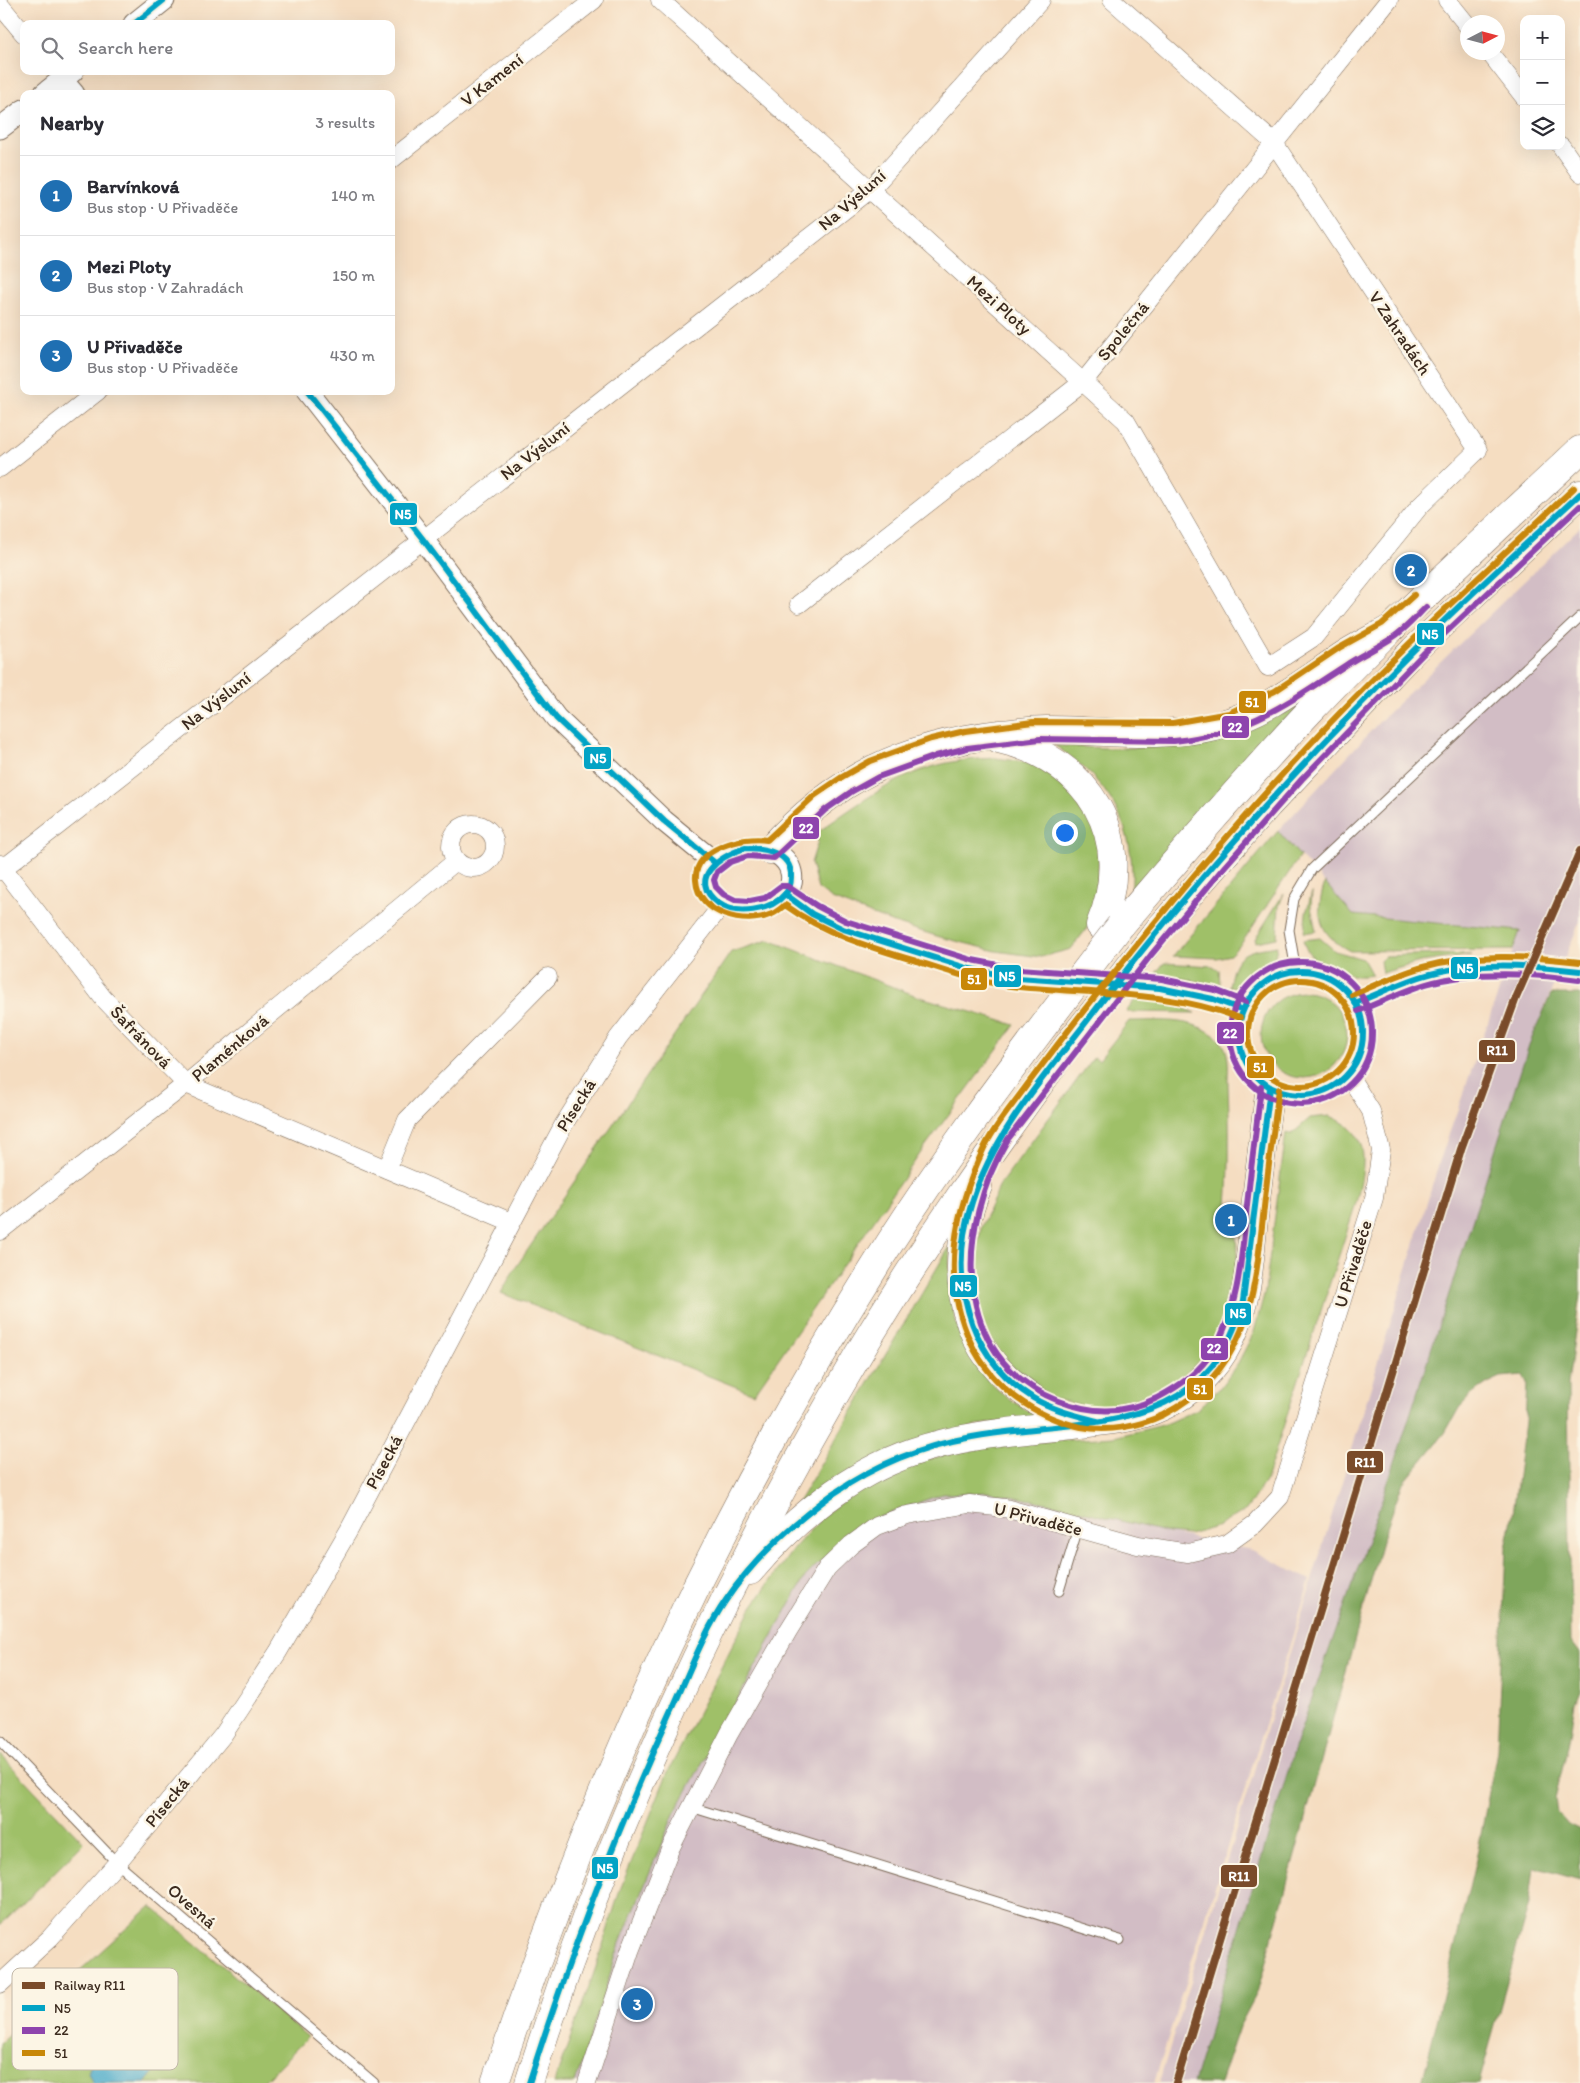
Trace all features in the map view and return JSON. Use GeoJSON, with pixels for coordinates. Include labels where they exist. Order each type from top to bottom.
{"type":"FeatureCollection","features":[{"type":"Feature","properties":{"kind":"highway"},"geometry":{"type":"LineString","coordinates":[[495,2083],[570,1871],[656,1670],[729,1521],[829,1342],[891,1240],[967,1128],[1064,999],[1110,926],[1308,712],[1393,627],[1580,450]]}},
{"type":"Feature","properties":{"kind":"highway"},"geometry":{"type":"LineString","coordinates":[[529,2083],[595,1894],[649,1758],[718,1611],[803,1452],[859,1354],[996,1143],[1070,1041],[1161,927],[1268,805],[1414,650],[1580,494]]}},
{"type":"Feature","properties":{"kind":"highway"},"geometry":{"type":"LineString","coordinates":[[770,850],[832,792],[865,772],[925,748],[978,737],[1043,730],[1179,731],[1216,726],[1251,713],[1294,690],[1339,658],[1393,627]]}},
{"type":"Feature","properties":{"kind":"highway"},"geometry":{"type":"LineString","coordinates":[[978,737],[1011,742],[1042,754],[1070,773],[1092,798],[1107,828],[1113,861],[1110,926]]}},
{"type":"Feature","properties":{"kind":"highway"},"geometry":{"type":"LineString","coordinates":[[718,1611],[758,1561],[804,1516],[858,1478],[886,1463],[913,1452],[973,1437],[1099,1422],[1143,1414],[1177,1399],[1205,1375],[1229,1341],[1237,1322],[1246,1289],[1270,1088]]}},
{"type":"Feature","properties":{"kind":"highway"},"geometry":{"type":"LineString","coordinates":[[996,1143],[971,1204],[963,1239],[961,1276],[963,1296],[973,1333],[997,1368],[1030,1397],[1063,1413],[1099,1422]]}},
{"type":"Feature","properties":{"kind":"street"},"geometry":{"type":"LineString","coordinates":[[139,20],[164,0]]}},
{"type":"Feature","properties":{"kind":"street","name":"V Kamení"},"geometry":{"type":"LineString","coordinates":[[395,157],[594,0]]}},
{"type":"Feature","properties":{"kind":"street","name":"Mezi Ploty"},"geometry":{"type":"LineString","coordinates":[[660,0],[1084,381],[1126,421],[1268,667]]}},
{"type":"Feature","properties":{"kind":"street","name":"Na Výsluní"},"geometry":{"type":"LineString","coordinates":[[1,868],[871,189],[1040,0]]}},
{"type":"Feature","properties":{"kind":"street","name":"V Zahradách"},"geometry":{"type":"LineString","coordinates":[[1112,0],[1274,143],[1478,450],[1420,506],[1314,637],[1268,667]]}},
{"type":"Feature","properties":{"kind":"street","name":"Společná"},"geometry":{"type":"LineString","coordinates":[[799,604],[1084,381],[1389,0]]}},
{"type":"Feature","properties":{"kind":"street"},"geometry":{"type":"LineString","coordinates":[[1447,0],[1460,16]]}},
{"type":"Feature","properties":{"kind":"street"},"geometry":{"type":"LineString","coordinates":[[0,5],[20,29]]}},
{"type":"Feature","properties":{"kind":"street"},"geometry":{"type":"LineString","coordinates":[[1495,60],[1520,92]]}},
{"type":"Feature","properties":{"kind":"street"},"geometry":{"type":"LineString","coordinates":[[50,90],[66,79]]}},
{"type":"Feature","properties":{"kind":"street"},"geometry":{"type":"LineString","coordinates":[[0,128],[20,113]]}},
{"type":"Feature","properties":{"kind":"street"},"geometry":{"type":"LineString","coordinates":[[1564,150],[1580,173]]}},
{"type":"Feature","properties":{"kind":"street"},"geometry":{"type":"LineString","coordinates":[[0,468],[93,395]]}},
{"type":"Feature","properties":{"kind":"street"},"geometry":{"type":"LineString","coordinates":[[310,395],[422,538],[556,718],[664,821],[714,862]]}},
{"type":"Feature","properties":{"kind":"street"},"geometry":{"type":"LineString","coordinates":[[757,847],[770,850],[784,858],[792,869],[792,882],[785,894],[773,904],[755,910],[738,910],[722,905],[711,897],[705,886],[707,873],[714,862],[738,849],[757,847]]}},
{"type":"Feature","properties":{"kind":"street","name":"Plaménková"},"geometry":{"type":"LineString","coordinates":[[0,1231],[186,1084],[456,861]]}},
{"type":"Feature","properties":{"kind":"street","name":"Šafránová"},"geometry":{"type":"LineString","coordinates":[[1,868],[103,998],[186,1084],[511,1222]]}},
{"type":"Feature","properties":{"kind":"street"},"geometry":{"type":"LineString","coordinates":[[785,894],[812,914],[843,929],[970,969],[1018,978],[1160,988],[1213,999],[1243,1010]]}},
{"type":"Feature","properties":{"kind":"street","name":"Písecká"},"geometry":{"type":"LineString","coordinates":[[17,1968],[50,1938],[117,1863],[223,1735],[278,1652],[348,1530],[564,1124],[618,1038],[722,905]]}},
{"type":"Feature","properties":{"kind":"street"},"geometry":{"type":"LineString","coordinates":[[1355,1003],[1416,978],[1450,970],[1482,967],[1580,971]]}},
{"type":"Feature","properties":{"kind":"street"},"geometry":{"type":"LineString","coordinates":[[1296,971],[1314,972],[1330,978],[1344,989],[1355,1003],[1362,1020],[1363,1040],[1358,1058],[1348,1074],[1331,1088],[1311,1095],[1290,1095],[1270,1088],[1256,1077],[1245,1062],[1239,1045],[1238,1027],[1243,1010],[1251,995],[1264,982],[1279,974],[1296,971]]}},
{"type":"Feature","properties":{"kind":"street"},"geometry":{"type":"LineString","coordinates":[[388,1169],[407,1120],[548,977]]}},
{"type":"Feature","properties":{"kind":"street","name":"U Přivaděče"},"geometry":{"type":"LineString","coordinates":[[587,2083],[630,1952],[670,1849],[729,1734],[793,1623],[827,1568],[851,1545],[877,1526],[907,1515],[968,1504],[1006,1508],[1138,1545],[1188,1553],[1227,1544],[1255,1524],[1280,1497],[1374,1198],[1381,1150],[1371,1110],[1348,1074]]}},
{"type":"Feature","properties":{"kind":"street","name":"Písecká"},"geometry":{"type":"LineString","coordinates":[[0,1984],[12,1973]]}},
{"type":"Feature","properties":{"kind":"lane"},"geometry":{"type":"LineString","coordinates":[[1296,971],[1289,930],[1294,899],[1312,869],[1580,617]]}},
{"type":"Feature","properties":{"kind":"lane"},"geometry":{"type":"LineString","coordinates":[[1059,1590],[1078,1528]]}},
{"type":"Feature","properties":{"kind":"lane","name":"Ovesná"},"geometry":{"type":"LineString","coordinates":[[0,1741],[117,1863],[374,2083]]}},
{"type":"Feature","properties":{"kind":"lane"},"geometry":{"type":"LineString","coordinates":[[691,1808],[1120,1940]]}},
{"type":"Feature","properties":{"kind":"shaded area"},"geometry":{"type":"Polygon","coordinates":[[[1580,527],[1580,921],[1529,1045],[1392,1471],[1298,1738],[1193,2083],[1159,2083],[1440,1160],[1520,931],[1353,915],[1278,831],[1381,720],[1580,527]]]}},
{"type":"Feature","properties":{"kind":"shaded area"},"geometry":{"type":"Polygon","coordinates":[[[965,1481],[1169,1533],[1252,1550],[1310,1580],[1154,2083],[554,2083],[596,1967],[812,1544],[965,1481]]]}},
{"type":"Feature","properties":{"kind":"green space"},"geometry":{"type":"Polygon","coordinates":[[[1300,706],[1131,895],[1132,871],[1130,848],[1116,808],[1090,774],[1054,745],[1120,748],[1180,744],[1238,731],[1300,706]]]}},
{"type":"Feature","properties":{"kind":"green space"},"geometry":{"type":"Polygon","coordinates":[[[996,758],[1032,763],[1065,783],[1101,836],[1094,919],[1071,949],[1041,957],[996,951],[891,922],[832,899],[818,889],[811,863],[818,841],[815,834],[865,799],[900,779],[919,771],[958,761],[996,758]]]}},
{"type":"Feature","properties":{"kind":"green space"},"geometry":{"type":"Polygon","coordinates":[[[1278,831],[1300,856],[1241,944],[1230,955],[1217,958],[1173,956],[1278,831]]]}},
{"type":"Feature","properties":{"kind":"green space"},"geometry":{"type":"Polygon","coordinates":[[[1325,883],[1353,915],[1520,931],[1513,950],[1350,951],[1331,938],[1322,923],[1320,905],[1325,883]]]}},
{"type":"Feature","properties":{"kind":"green space"},"geometry":{"type":"Polygon","coordinates":[[[1312,892],[1311,907],[1316,931],[1304,933],[1306,913],[1312,892]]]}},
{"type":"Feature","properties":{"kind":"green space"},"geometry":{"type":"Polygon","coordinates":[[[1284,893],[1279,906],[1277,938],[1256,942],[1255,939],[1284,893]]]}},
{"type":"Feature","properties":{"kind":"green space"},"geometry":{"type":"Polygon","coordinates":[[[1320,938],[1335,951],[1363,959],[1372,975],[1357,976],[1348,974],[1314,958],[1303,940],[1320,938]]]}},
{"type":"Feature","properties":{"kind":"green space"},"geometry":{"type":"Polygon","coordinates":[[[769,940],[917,996],[1015,1025],[924,1148],[754,1394],[501,1293],[514,1270],[731,952],[769,940]]]}},
{"type":"Feature","properties":{"kind":"green space"},"geometry":{"type":"Polygon","coordinates":[[[1277,946],[1272,963],[1262,976],[1247,984],[1229,988],[1234,967],[1243,955],[1256,950],[1277,946]]]}},
{"type":"Feature","properties":{"kind":"green space"},"geometry":{"type":"Polygon","coordinates":[[[1472,955],[1420,962],[1382,973],[1380,961],[1385,956],[1472,955]]]}},
{"type":"Feature","properties":{"kind":"green space"},"geometry":{"type":"Polygon","coordinates":[[[1164,963],[1213,966],[1219,970],[1220,986],[1156,973],[1164,963]]]}},
{"type":"Feature","properties":{"kind":"green space"},"geometry":{"type":"Polygon","coordinates":[[[1304,992],[1321,995],[1335,1004],[1344,1018],[1347,1035],[1344,1052],[1335,1066],[1321,1075],[1304,1078],[1287,1075],[1273,1066],[1264,1052],[1261,1035],[1264,1018],[1273,1004],[1287,995],[1304,992]]]}},
{"type":"Feature","properties":{"kind":"green space"},"geometry":{"type":"Polygon","coordinates":[[[1551,994],[1580,994],[1580,1294],[1568,1384],[1571,1641],[1580,1653],[1580,1691],[1575,1704],[1568,1746],[1555,1798],[1557,1811],[1568,1824],[1580,1830],[1580,1880],[1534,1867],[1530,1900],[1479,2083],[1422,2083],[1478,1850],[1497,1750],[1506,1548],[1513,1514],[1525,1422],[1527,1383],[1523,1375],[1501,1377],[1473,1393],[1459,1408],[1445,1433],[1402,1485],[1382,1541],[1257,1993],[1239,2027],[1220,2083],[1193,2083],[1298,1738],[1392,1471],[1529,1045],[1551,994]]]}},
{"type":"Feature","properties":{"kind":"green space"},"geometry":{"type":"Polygon","coordinates":[[[1138,996],[1164,1000],[1195,1013],[1126,1012],[1138,996]]]}},
{"type":"Feature","properties":{"kind":"green space"},"geometry":{"type":"Polygon","coordinates":[[[1129,1021],[1173,1021],[1194,1025],[1215,1036],[1226,1050],[1228,1064],[1229,1138],[1225,1229],[1235,1230],[1239,1263],[1232,1306],[1213,1351],[1188,1377],[1159,1396],[1117,1408],[1086,1406],[1049,1398],[996,1352],[976,1313],[972,1268],[982,1225],[1001,1183],[1094,1057],[1099,1060],[1129,1021]]]}},
{"type":"Feature","properties":{"kind":"green space"},"geometry":{"type":"Polygon","coordinates":[[[1330,1116],[1344,1123],[1359,1141],[1363,1163],[1362,1175],[1356,1203],[1266,1480],[1246,1510],[1219,1526],[1189,1535],[1169,1533],[1058,1505],[990,1492],[942,1494],[879,1517],[831,1551],[805,1577],[674,1814],[620,1943],[575,2083],[554,2083],[596,1967],[620,1890],[667,1774],[752,1607],[794,1548],[825,1514],[854,1493],[920,1461],[987,1445],[1114,1437],[1163,1425],[1198,1409],[1219,1389],[1238,1363],[1254,1332],[1265,1291],[1286,1133],[1292,1134],[1310,1118],[1330,1116]]]}},
{"type":"Feature","properties":{"kind":"green space"},"geometry":{"type":"Polygon","coordinates":[[[950,1246],[952,1302],[957,1326],[966,1348],[978,1368],[995,1386],[1015,1403],[1041,1418],[976,1425],[790,1516],[950,1246]]]}},
{"type":"Feature","properties":{"kind":"green space"},"geometry":{"type":"Polygon","coordinates":[[[0,1754],[84,1843],[0,1926],[0,1754]]]}},
{"type":"Feature","properties":{"kind":"green space"},"geometry":{"type":"Polygon","coordinates":[[[151,1906],[308,2037],[262,2083],[0,2083],[0,2043],[12,2032],[12,2070],[178,2070],[178,1968],[83,1968],[151,1906]]]}},
{"type":"Feature","properties":{"kind":"water"},"geometry":{"type":"Polygon","coordinates":[[[89,2070],[156,2070],[145,2083],[93,2083],[88,2073],[89,2070]]]}},
{"type":"Feature","properties":{"kind":"rail line","name":"R11"},"geometry":{"type":"LineString","coordinates":[[1176,2083],[1461,1149],[1516,998],[1580,851]]}},
{"type":"Feature","properties":{"kind":"transit line","name":"N5"},"geometry":{"type":"LineString","coordinates":[[139,20],[164,0]]}},
{"type":"Feature","properties":{"kind":"transit line","name":"N5"},"geometry":{"type":"LineString","coordinates":[[310,395],[422,538],[556,718],[664,821],[714,862]]}},
{"type":"Feature","properties":{"kind":"transit line","name":"51"},"geometry":{"type":"LineString","coordinates":[[1279,1089],[1258,1263],[1252,1294],[1244,1323],[1232,1350],[1216,1374],[1193,1396],[1163,1415],[1143,1423],[1112,1429],[1081,1427],[1047,1416],[1002,1386],[980,1359],[961,1319],[954,1269],[955,1244],[965,1195],[993,1131],[1099,991],[1163,912],[1273,784],[1390,662],[1574,488]]}},
{"type":"Feature","properties":{"kind":"transit line","name":"N5"},"geometry":{"type":"LineString","coordinates":[[1097,1421],[1056,1409],[1033,1398],[1010,1381],[992,1360],[978,1337],[968,1312],[963,1285],[962,1258],[965,1230],[981,1177],[993,1153],[1006,1129],[1037,1085],[1163,924],[1244,830],[1327,739],[1413,651],[1580,494]]}},
{"type":"Feature","properties":{"kind":"transit line","name":"22"},"geometry":{"type":"LineString","coordinates":[[1261,1087],[1242,1255],[1235,1294],[1223,1332],[1214,1349],[1202,1365],[1189,1378],[1157,1398],[1133,1407],[1121,1409],[1096,1410],[1071,1405],[1059,1401],[1023,1381],[997,1354],[981,1322],[973,1286],[972,1249],[979,1211],[991,1173],[1008,1139],[1151,955],[1225,866],[1302,779],[1423,654],[1580,506]]}},
{"type":"Feature","properties":{"kind":"transit line","name":"51"},"geometry":{"type":"LineString","coordinates":[[1240,1018],[1213,1009],[1158,998],[1019,987],[980,980],[848,939],[816,924],[785,905],[774,913],[761,917],[749,919],[725,915],[705,902],[699,892],[696,880],[697,869],[711,852],[722,846],[746,840],[767,840],[814,796],[870,761],[931,739],[965,731],[1033,722],[1173,723],[1229,713],[1275,691],[1339,648],[1382,624],[1414,595]]}},
{"type":"Feature","properties":{"kind":"transit line","name":"22"},"geometry":{"type":"LineString","coordinates":[[1246,1002],[1215,990],[1162,979],[1019,969],[972,960],[846,921],[817,906],[787,886],[781,886],[765,898],[750,901],[735,900],[723,894],[716,887],[714,880],[717,872],[730,862],[748,856],[774,858],[825,810],[851,792],[878,777],[936,756],[967,748],[1040,739],[1174,741],[1200,737],[1245,724],[1285,704],[1392,638],[1406,628],[1426,607]]}},
{"type":"Feature","properties":{"kind":"transit line","name":"N5"},"geometry":{"type":"LineString","coordinates":[[745,848],[775,853],[787,862],[790,869],[790,884],[785,894],[779,900],[753,910],[725,907],[709,894],[705,885],[710,869],[717,862],[745,848]]}},
{"type":"Feature","properties":{"kind":"transit line","name":"N5"},"geometry":{"type":"LineString","coordinates":[[785,894],[812,914],[843,929],[970,969],[1018,978],[1160,988],[1213,999],[1243,1010]]}},
{"type":"Feature","properties":{"kind":"transit line","name":"51"},"geometry":{"type":"LineString","coordinates":[[1352,995],[1423,967],[1461,959],[1521,957],[1580,962]]}},
{"type":"Feature","properties":{"kind":"transit line","name":"22"},"geometry":{"type":"LineString","coordinates":[[1301,962],[1328,968],[1340,974],[1351,983],[1360,994],[1366,1006],[1372,1033],[1366,1060],[1360,1072],[1351,1083],[1340,1092],[1328,1098],[1301,1104],[1274,1098],[1262,1092],[1251,1083],[1242,1072],[1236,1060],[1230,1033],[1236,1006],[1242,994],[1251,983],[1262,974],[1274,968],[1301,962]]}},
{"type":"Feature","properties":{"kind":"transit line","name":"N5"},"geometry":{"type":"LineString","coordinates":[[1355,1003],[1423,976],[1461,968],[1521,966],[1580,971]]}},
{"type":"Feature","properties":{"kind":"transit line","name":"N5"},"geometry":{"type":"LineString","coordinates":[[1301,971],[1325,976],[1345,989],[1358,1009],[1363,1033],[1358,1057],[1345,1077],[1325,1090],[1301,1095],[1277,1090],[1257,1077],[1244,1057],[1239,1033],[1244,1009],[1257,989],[1277,976],[1301,971]]}},
{"type":"Feature","properties":{"kind":"transit line","name":"22"},"geometry":{"type":"LineString","coordinates":[[1358,1011],[1417,987],[1463,976],[1522,974],[1579,980]]}},
{"type":"Feature","properties":{"kind":"transit line","name":"51"},"geometry":{"type":"LineString","coordinates":[[1301,980],[1321,984],[1339,995],[1350,1013],[1354,1033],[1350,1053],[1339,1071],[1321,1082],[1301,1086],[1281,1082],[1263,1071],[1252,1053],[1248,1033],[1252,1013],[1263,995],[1281,984],[1301,980]]}},
{"type":"Feature","properties":{"kind":"transit line","name":"N5"},"geometry":{"type":"LineString","coordinates":[[529,2083],[560,1989],[630,1805],[702,1641],[717,1613],[737,1585],[762,1556],[803,1517],[833,1494],[865,1474],[899,1458],[917,1451],[972,1437],[1097,1422],[1136,1414],[1171,1400],[1201,1378],[1226,1346],[1243,1301],[1270,1088]]}},
{"type":"Feature","properties":{"kind":"place","name":"Mezi Ploty"},"geometry":{"type":"Point","coordinates":[1411,570]}},
{"type":"Feature","properties":{"kind":"place","name":"Barvínková"},"geometry":{"type":"Point","coordinates":[1231,1220]}},
{"type":"Feature","properties":{"kind":"place","name":"U Přivaděče"},"geometry":{"type":"Point","coordinates":[637,2004]}}]}
